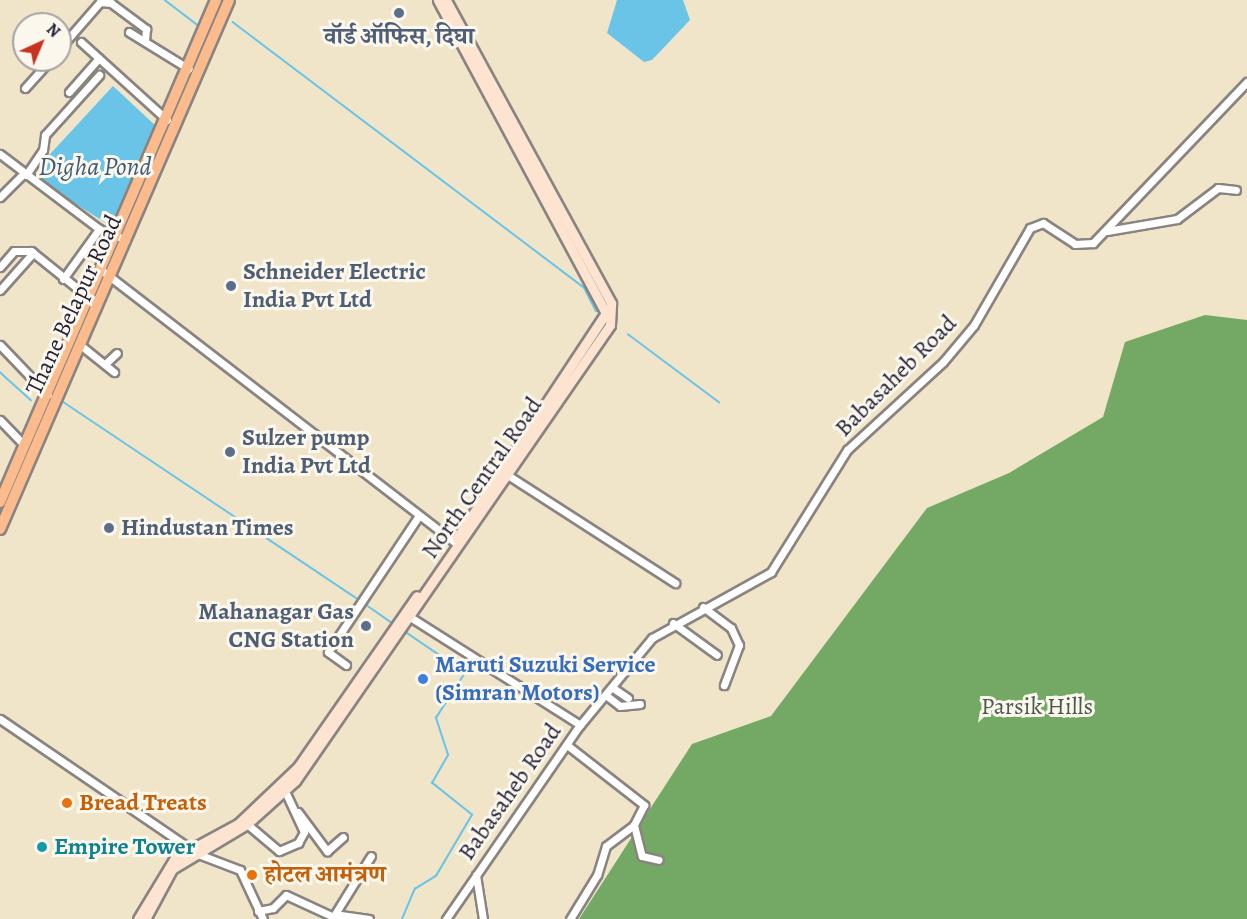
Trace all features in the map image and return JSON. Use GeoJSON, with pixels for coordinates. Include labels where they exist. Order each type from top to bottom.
{"type":"FeatureCollection","features":[{"type":"Feature","properties":{"kind":"main road","name":"Thane Belapur Road"},"geometry":{"type":"LineString","coordinates":[[73,342],[87,297],[167,120],[216,0]]}},
{"type":"Feature","properties":{"kind":"main road","name":"Thane Belapur Road"},"geometry":{"type":"LineString","coordinates":[[3,498],[73,342],[126,240],[229,0]]}},
{"type":"Feature","properties":{"kind":"main road"},"geometry":{"type":"LineString","coordinates":[[438,0],[609,314]]}},
{"type":"Feature","properties":{"kind":"main road"},"geometry":{"type":"LineString","coordinates":[[446,0],[609,314]]}},
{"type":"Feature","properties":{"kind":"main road","name":"North Central Road"},"geometry":{"type":"LineString","coordinates":[[138,919],[163,872],[237,824],[298,767],[406,618],[505,473],[604,336],[609,314]]}},
{"type":"Feature","properties":{"kind":"main road","name":"Thane Belapur Road"},"geometry":{"type":"LineString","coordinates":[[0,529],[3,498],[23,444],[49,395]]}},
{"type":"Feature","properties":{"kind":"main road","name":"North Central Road"},"geometry":{"type":"LineString","coordinates":[[145,919],[172,869],[194,851],[247,824],[285,791],[393,641],[406,618]]}},
{"type":"Feature","properties":{"kind":"street"},"geometry":{"type":"LineString","coordinates":[[72,34],[99,1],[111,3],[146,29],[145,41]]}},
{"type":"Feature","properties":{"kind":"street"},"geometry":{"type":"LineString","coordinates":[[129,32],[189,69]]}},
{"type":"Feature","properties":{"kind":"street"},"geometry":{"type":"LineString","coordinates":[[81,42],[167,120]]}},
{"type":"Feature","properties":{"kind":"street"},"geometry":{"type":"LineString","coordinates":[[69,92],[99,58]]}},
{"type":"Feature","properties":{"kind":"street"},"geometry":{"type":"LineString","coordinates":[[26,88],[40,72]]}},
{"type":"Feature","properties":{"kind":"street"},"geometry":{"type":"LineString","coordinates":[[0,196],[25,174],[43,150],[45,135],[99,75]]}},
{"type":"Feature","properties":{"kind":"street","name":"Babasaheb Road"},"geometry":{"type":"LineString","coordinates":[[446,919],[580,726],[614,688],[652,638],[673,623],[771,572],[847,450],[943,362],[974,325],[1030,228],[1043,223],[1084,246],[1107,231],[1247,82]]}},
{"type":"Feature","properties":{"kind":"street"},"geometry":{"type":"LineString","coordinates":[[0,154],[99,229],[126,240]]}},
{"type":"Feature","properties":{"kind":"street"},"geometry":{"type":"LineString","coordinates":[[1107,231],[1177,219],[1218,188],[1236,190]]}},
{"type":"Feature","properties":{"kind":"street"},"geometry":{"type":"LineString","coordinates":[[63,279],[99,229]]}},
{"type":"Feature","properties":{"kind":"street"},"geometry":{"type":"LineString","coordinates":[[0,267],[14,251],[33,253],[87,297]]}},
{"type":"Feature","properties":{"kind":"street"},"geometry":{"type":"LineString","coordinates":[[0,290],[33,253]]}},
{"type":"Feature","properties":{"kind":"street"},"geometry":{"type":"LineString","coordinates":[[100,269],[418,517],[456,544]]}},
{"type":"Feature","properties":{"kind":"street"},"geometry":{"type":"LineString","coordinates":[[73,342],[114,372]]}},
{"type":"Feature","properties":{"kind":"street"},"geometry":{"type":"LineString","coordinates":[[0,345],[49,395]]}},
{"type":"Feature","properties":{"kind":"street"},"geometry":{"type":"LineString","coordinates":[[105,364],[117,353]]}},
{"type":"Feature","properties":{"kind":"street"},"geometry":{"type":"LineString","coordinates":[[0,420],[23,444]]}},
{"type":"Feature","properties":{"kind":"street"},"geometry":{"type":"LineString","coordinates":[[505,473],[675,583]]}},
{"type":"Feature","properties":{"kind":"street"},"geometry":{"type":"LineString","coordinates":[[346,665],[328,651],[418,517]]}},
{"type":"Feature","properties":{"kind":"street"},"geometry":{"type":"LineString","coordinates":[[703,607],[731,628],[739,645],[724,685]]}},
{"type":"Feature","properties":{"kind":"street"},"geometry":{"type":"LineString","coordinates":[[406,618],[580,726]]}},
{"type":"Feature","properties":{"kind":"street"},"geometry":{"type":"LineString","coordinates":[[673,623],[717,655]]}},
{"type":"Feature","properties":{"kind":"street"},"geometry":{"type":"LineString","coordinates":[[614,688],[628,698]]}},
{"type":"Feature","properties":{"kind":"street"},"geometry":{"type":"LineString","coordinates":[[607,696],[620,706],[640,704]]}},
{"type":"Feature","properties":{"kind":"street"},"geometry":{"type":"LineString","coordinates":[[0,719],[194,851],[240,870],[263,919]]}},
{"type":"Feature","properties":{"kind":"street"},"geometry":{"type":"LineString","coordinates":[[567,745],[644,805],[634,825],[606,846],[597,875],[570,919]]}},
{"type":"Feature","properties":{"kind":"street"},"geometry":{"type":"LineString","coordinates":[[285,791],[296,810],[327,851],[343,837]]}},
{"type":"Feature","properties":{"kind":"street"},"geometry":{"type":"LineString","coordinates":[[247,824],[272,849],[287,849],[304,832],[296,810]]}},
{"type":"Feature","properties":{"kind":"street"},"geometry":{"type":"LineString","coordinates":[[634,825],[639,851],[659,860]]}},
{"type":"Feature","properties":{"kind":"street"},"geometry":{"type":"LineString","coordinates":[[337,916],[372,856]]}},
{"type":"Feature","properties":{"kind":"street"},"geometry":{"type":"LineString","coordinates":[[476,875],[483,919]]}},
{"type":"Feature","properties":{"kind":"street"},"geometry":{"type":"LineString","coordinates":[[258,911],[273,908],[286,895],[323,916],[369,919]]}},
{"type":"Feature","properties":{"kind":"green space","name":"Parsik Hills"},"geometry":{"type":"Polygon","coordinates":[[[1205,315],[1247,320],[1247,919],[579,919],[692,744],[771,716],[927,508],[1009,473],[1103,417],[1125,342],[1205,315]]]}},
{"type":"Feature","properties":{"kind":"water"},"geometry":{"type":"Polygon","coordinates":[[[617,0],[683,0],[690,20],[652,60],[644,62],[607,33],[617,0]]]}},
{"type":"Feature","properties":{"kind":"water","name":"Digha Pond"},"geometry":{"type":"Polygon","coordinates":[[[113,86],[157,127],[112,227],[40,181],[39,166],[113,86]]]}},
{"type":"Feature","properties":{"kind":"waterway"},"geometry":{"type":"LineString","coordinates":[[165,0],[199,26]]}},
{"type":"Feature","properties":{"kind":"waterway"},"geometry":{"type":"LineString","coordinates":[[233,22],[584,287],[596,311]]}},
{"type":"Feature","properties":{"kind":"waterway"},"geometry":{"type":"LineString","coordinates":[[628,334],[719,402]]}},
{"type":"Feature","properties":{"kind":"waterway"},"geometry":{"type":"LineString","coordinates":[[0,372],[31,400]]}},
{"type":"Feature","properties":{"kind":"waterway"},"geometry":{"type":"LineString","coordinates":[[62,401],[359,600]]}},
{"type":"Feature","properties":{"kind":"waterway"},"geometry":{"type":"LineString","coordinates":[[368,606],[392,623]]}},
{"type":"Feature","properties":{"kind":"waterway"},"geometry":{"type":"LineString","coordinates":[[402,919],[415,889],[436,876],[472,815],[432,783],[448,755],[436,718],[465,673],[405,632]]}},
{"type":"Feature","properties":{"kind":"place","name":"वॉर्ड ऑफिस, दिघा"},"geometry":{"type":"Point","coordinates":[399,13]}},
{"type":"Feature","properties":{"kind":"place","name":"Schneider Electric India Pvt Ltd"},"geometry":{"type":"Point","coordinates":[231,286]}},
{"type":"Feature","properties":{"kind":"place","name":"Sulzer pump India Pvt Ltd"},"geometry":{"type":"Point","coordinates":[230,452]}},
{"type":"Feature","properties":{"kind":"place","name":"Hindustan Times"},"geometry":{"type":"Point","coordinates":[109,528]}},
{"type":"Feature","properties":{"kind":"place","name":"Mahanagar Gas CNG Station"},"geometry":{"type":"Point","coordinates":[366,626]}},
{"type":"Feature","properties":{"kind":"place","name":"Maruti Suzuki Service (Simran Motors)"},"geometry":{"type":"Point","coordinates":[423,679]}},
{"type":"Feature","properties":{"kind":"place","name":"Bread Treats"},"geometry":{"type":"Point","coordinates":[67,803]}},
{"type":"Feature","properties":{"kind":"place","name":"Empire Tower"},"geometry":{"type":"Point","coordinates":[42,847]}},
{"type":"Feature","properties":{"kind":"place","name":"होटल आमंत्रण"},"geometry":{"type":"Point","coordinates":[252,875]}}]}
